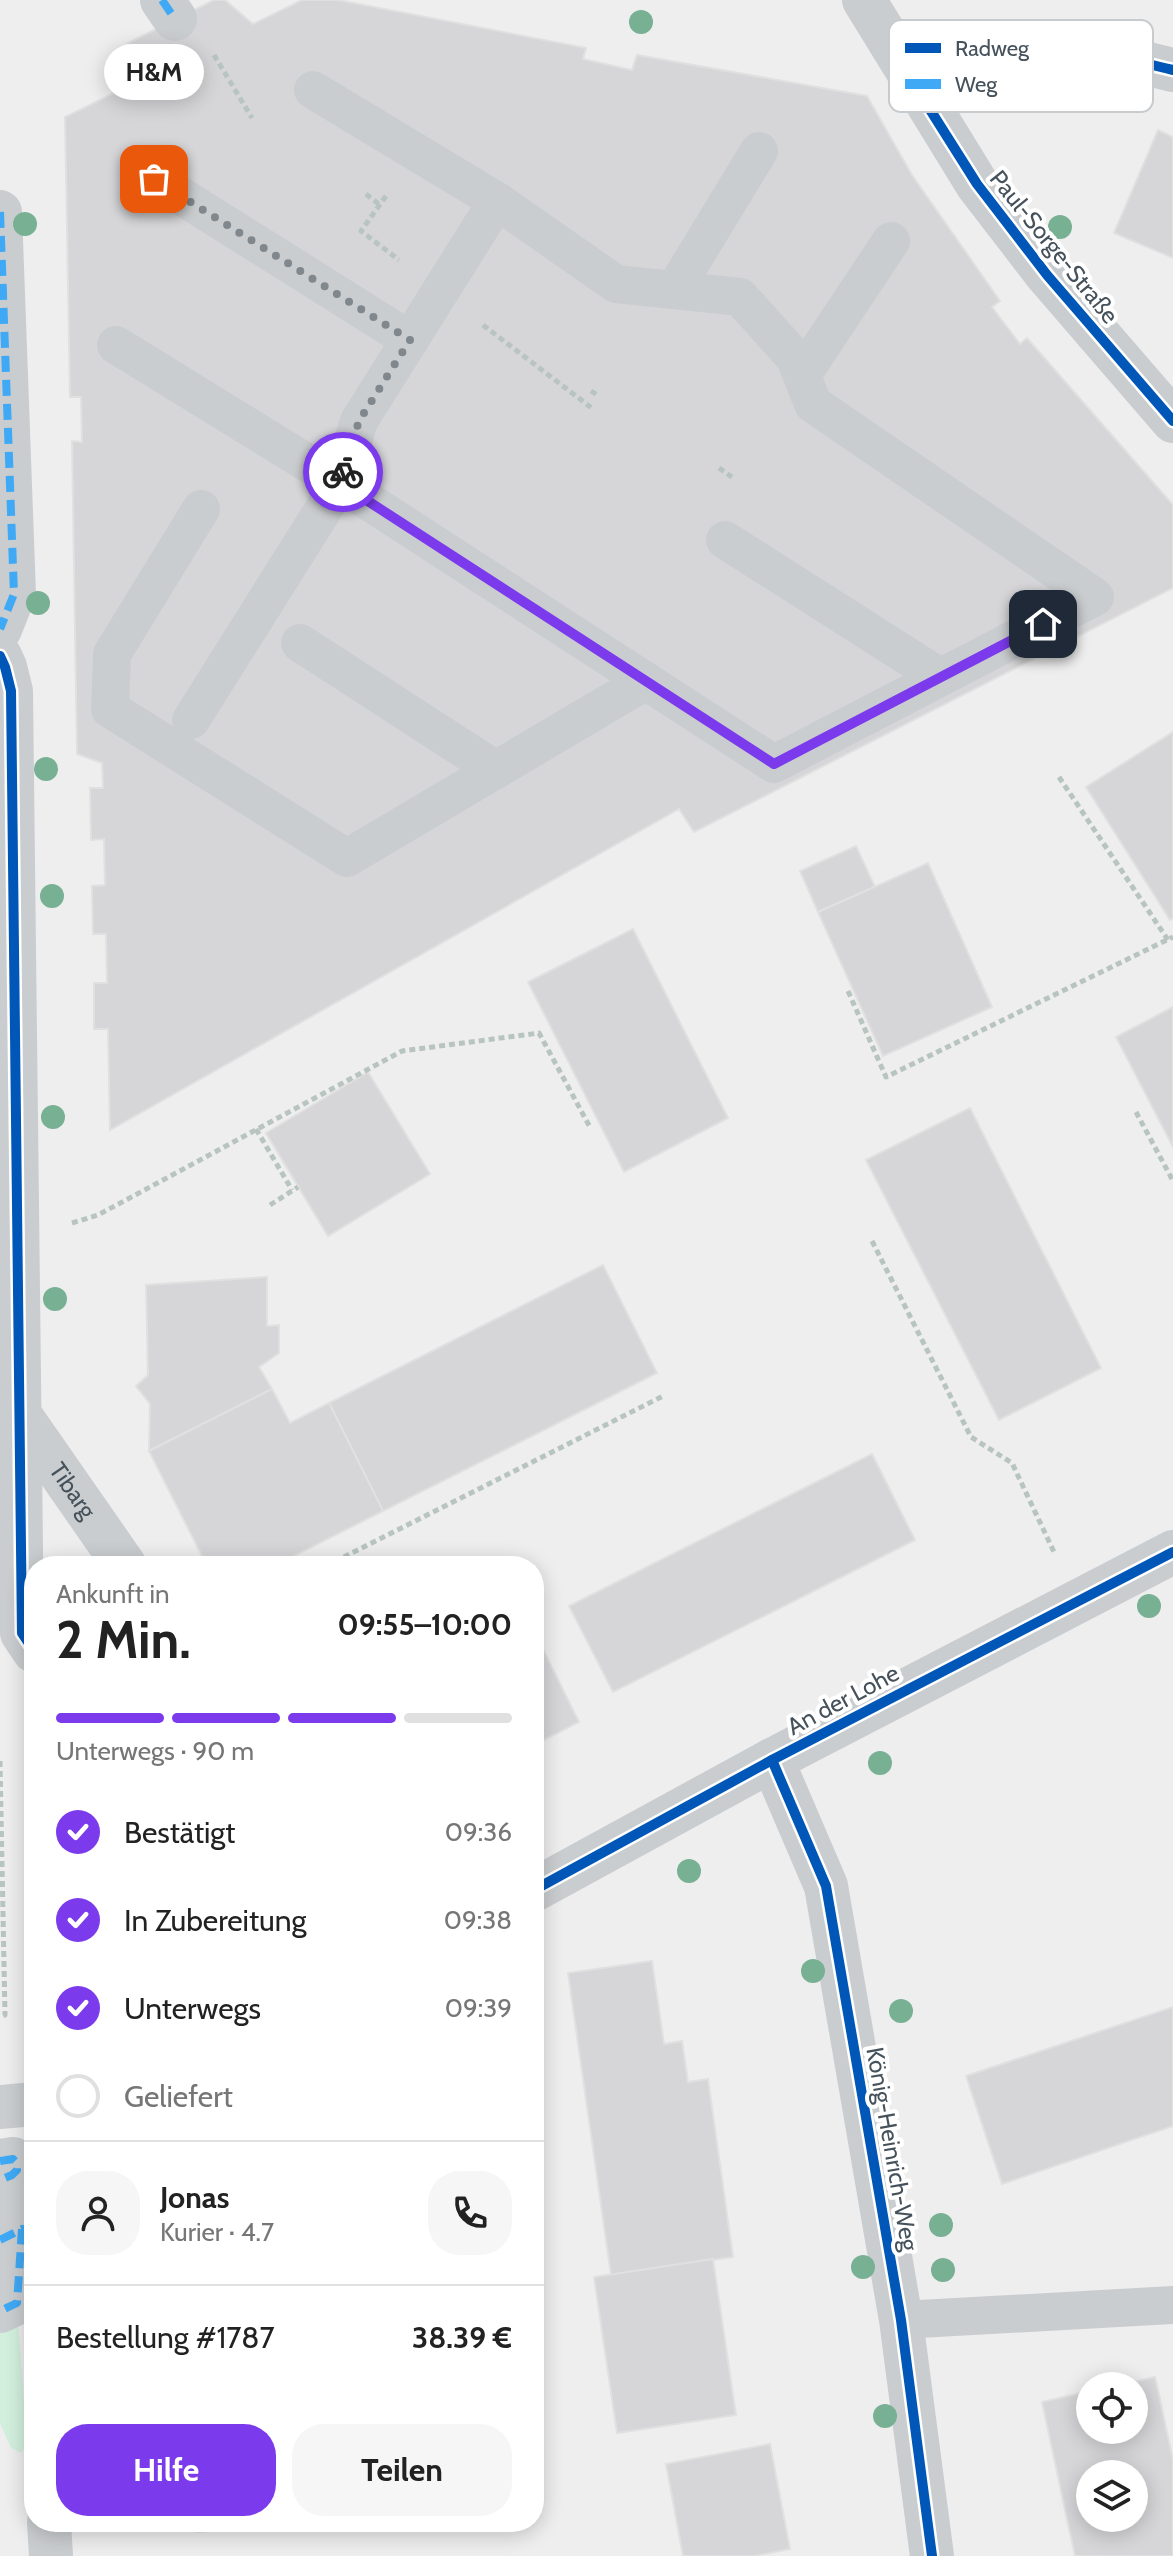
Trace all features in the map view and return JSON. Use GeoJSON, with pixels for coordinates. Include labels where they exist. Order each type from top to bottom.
{"type":"FeatureCollection","features":[{"type":"Feature","properties":{"kind":"street","name":"Paul-Sorge-Straße"},"geometry":{"type":"LineString","coordinates":[[864,0],[889,42]]}},
{"type":"Feature","properties":{"kind":"street"},"geometry":{"type":"LineString","coordinates":[[1153,66],[1173,70]]}},
{"type":"Feature","properties":{"kind":"street","name":"Paul-Sorge-Straße"},"geometry":{"type":"LineString","coordinates":[[932,112],[977,184],[1038,263],[1173,421]]}},
{"type":"Feature","properties":{"kind":"street"},"geometry":{"type":"LineString","coordinates":[[0,212],[14,594],[0,629]]}},
{"type":"Feature","properties":{"kind":"street","name":"Tibarg"},"geometry":{"type":"LineString","coordinates":[[0,656],[11,691],[24,1636]]}},
{"type":"Feature","properties":{"kind":"street","name":"Tibarg"},"geometry":{"type":"LineString","coordinates":[[20,1415],[118,1556]]}},
{"type":"Feature","properties":{"kind":"street","name":"An der Lohe"},"geometry":{"type":"LineString","coordinates":[[544,1885],[772,1760],[1173,1552]]}},
{"type":"Feature","properties":{"kind":"street","name":"König-Heinrich-Weg"},"geometry":{"type":"LineString","coordinates":[[772,1760],[826,1886],[901,2320],[932,2556]]}},
{"type":"Feature","properties":{"kind":"street"},"geometry":{"type":"LineString","coordinates":[[0,2107],[24,2105]]}},
{"type":"Feature","properties":{"kind":"street"},"geometry":{"type":"LineString","coordinates":[[0,2161],[8,2158],[17,2163],[17,2170],[0,2180]]}},
{"type":"Feature","properties":{"kind":"street"},"geometry":{"type":"LineString","coordinates":[[0,2200],[24,2186]]}},
{"type":"Feature","properties":{"kind":"street"},"geometry":{"type":"LineString","coordinates":[[0,2240],[22,2229],[17,2303],[0,2311]]}},
{"type":"Feature","properties":{"kind":"street"},"geometry":{"type":"LineString","coordinates":[[50,2532],[51,2556]]}},
{"type":"Feature","properties":{"kind":"lane"},"geometry":{"type":"LineString","coordinates":[[116,345],[340,483],[774,764],[1095,597],[813,404],[795,358],[740,297],[616,284],[497,201],[313,90]]}},
{"type":"Feature","properties":{"kind":"lane"},"geometry":{"type":"LineString","coordinates":[[675,289],[759,151]]}},
{"type":"Feature","properties":{"kind":"lane"},"geometry":{"type":"LineString","coordinates":[[154,179],[410,340]]}},
{"type":"Feature","properties":{"kind":"lane"},"geometry":{"type":"LineString","coordinates":[[191,720],[340,483],[359,421],[497,201]]}},
{"type":"Feature","properties":{"kind":"lane"},"geometry":{"type":"LineString","coordinates":[[802,375],[891,241]]}},
{"type":"Feature","properties":{"kind":"lane"},"geometry":{"type":"LineString","coordinates":[[201,509],[112,654],[110,709],[347,858],[646,681]]}},
{"type":"Feature","properties":{"kind":"lane"},"geometry":{"type":"LineString","coordinates":[[725,540],[940,677]]}},
{"type":"Feature","properties":{"kind":"lane"},"geometry":{"type":"LineString","coordinates":[[300,643],[496,770]]}},
{"type":"Feature","properties":{"kind":"lane"},"geometry":{"type":"LineString","coordinates":[[901,2320],[1173,2305]]}},
{"type":"Feature","properties":{"kind":"path"},"geometry":{"type":"LineString","coordinates":[[211,51],[252,118]]}},
{"type":"Feature","properties":{"kind":"path"},"geometry":{"type":"LineString","coordinates":[[366,194],[380,205]]}},
{"type":"Feature","properties":{"kind":"path"},"geometry":{"type":"LineString","coordinates":[[591,391],[599,396]]}},
{"type":"Feature","properties":{"kind":"path"},"geometry":{"type":"LineString","coordinates":[[585,404],[593,409]]}},
{"type":"Feature","properties":{"kind":"path"},"geometry":{"type":"LineString","coordinates":[[719,468],[732,477]]}},
{"type":"Feature","properties":{"kind":"path"},"geometry":{"type":"LineString","coordinates":[[848,991],[886,1077],[1171,939],[1059,777]]}},
{"type":"Feature","properties":{"kind":"path"},"geometry":{"type":"LineString","coordinates":[[18,1241],[98,1215],[402,1051],[539,1033],[591,1129]]}},
{"type":"Feature","properties":{"kind":"path"},"geometry":{"type":"LineString","coordinates":[[1136,1112],[1173,1181]]}},
{"type":"Feature","properties":{"kind":"path"},"geometry":{"type":"LineString","coordinates":[[256,1129],[295,1188],[270,1205]]}},
{"type":"Feature","properties":{"kind":"path"},"geometry":{"type":"LineString","coordinates":[[872,1241],[971,1437],[1012,1463],[1077,1601]]}},
{"type":"Feature","properties":{"kind":"path"},"geometry":{"type":"LineString","coordinates":[[346,1556],[665,1395]]}},
{"type":"Feature","properties":{"kind":"path"},"geometry":{"type":"LineString","coordinates":[[0,1761],[5,2015],[0,2017]]}},
{"type":"Feature","properties":{"kind":"green space"},"geometry":{"type":"Polygon","coordinates":[[[17,2303],[24,2402],[24,2448],[21,2453],[11,2448],[0,2423],[0,2311],[17,2303]]]}},
{"type":"Feature","properties":{"kind":"building"},"geometry":{"type":"Polygon","coordinates":[[[214,0],[225,0],[253,24],[302,0],[338,0],[586,48],[583,59],[632,70],[637,55],[867,96],[912,175],[1000,301],[992,307],[1020,344],[1027,338],[1173,505],[1173,588],[694,832],[679,809],[110,1130],[108,1029],[94,1029],[94,983],[107,983],[106,934],[93,934],[92,886],[105,885],[104,839],[91,840],[90,788],[103,788],[102,763],[77,754],[72,441],[82,442],[81,397],[70,397],[65,117],[163,69],[128,43],[214,0]]]}},
{"type":"Feature","properties":{"kind":"building"},"geometry":{"type":"Polygon","coordinates":[[[1158,130],[1173,137],[1173,258],[1114,233],[1158,130]]]}},
{"type":"Feature","properties":{"kind":"building"},"geometry":{"type":"Polygon","coordinates":[[[1173,732],[1173,918],[1170,920],[1086,787],[1173,732]]]}},
{"type":"Feature","properties":{"kind":"building"},"geometry":{"type":"Polygon","coordinates":[[[856,846],[875,887],[818,912],[800,871],[856,846]]]}},
{"type":"Feature","properties":{"kind":"building"},"geometry":{"type":"Polygon","coordinates":[[[928,863],[992,1007],[883,1056],[818,912],[928,863]]]}},
{"type":"Feature","properties":{"kind":"building"},"geometry":{"type":"Polygon","coordinates":[[[633,929],[728,1118],[624,1172],[528,982],[633,929]]]}},
{"type":"Feature","properties":{"kind":"building"},"geometry":{"type":"Polygon","coordinates":[[[1173,1007],[1173,1147],[1116,1037],[1173,1007]]]}},
{"type":"Feature","properties":{"kind":"building"},"geometry":{"type":"Polygon","coordinates":[[[368,1072],[430,1174],[328,1236],[266,1133],[368,1072]]]}},
{"type":"Feature","properties":{"kind":"building"},"geometry":{"type":"Polygon","coordinates":[[[970,1108],[1101,1368],[999,1420],[866,1160],[970,1108]]]}},
{"type":"Feature","properties":{"kind":"building"},"geometry":{"type":"Polygon","coordinates":[[[603,1265],[657,1373],[383,1511],[329,1403],[603,1265]]]}},
{"type":"Feature","properties":{"kind":"building"},"geometry":{"type":"Polygon","coordinates":[[[267,1277],[267,1326],[279,1325],[279,1353],[259,1367],[272,1389],[149,1451],[150,1404],[136,1386],[148,1375],[146,1285],[267,1277]]]}},
{"type":"Feature","properties":{"kind":"building"},"geometry":{"type":"Polygon","coordinates":[[[272,1389],[290,1423],[329,1403],[383,1511],[294,1556],[202,1556],[149,1451],[272,1389]]]}},
{"type":"Feature","properties":{"kind":"building"},"geometry":{"type":"Polygon","coordinates":[[[872,1454],[915,1540],[613,1692],[569,1606],[872,1454]]]}},
{"type":"Feature","properties":{"kind":"building"},"geometry":{"type":"Polygon","coordinates":[[[544,1651],[579,1722],[544,1740],[544,1651]]]}},
{"type":"Feature","properties":{"kind":"building"},"geometry":{"type":"Polygon","coordinates":[[[652,1961],[664,2044],[682,2041],[688,2082],[708,2079],[733,2257],[611,2275],[568,1973],[652,1961]]]}},
{"type":"Feature","properties":{"kind":"building"},"geometry":{"type":"Polygon","coordinates":[[[1173,2007],[1173,2126],[1002,2184],[966,2076],[1173,2007]]]}},
{"type":"Feature","properties":{"kind":"building"},"geometry":{"type":"Polygon","coordinates":[[[713,2259],[736,2415],[617,2433],[594,2277],[713,2259]]]}},
{"type":"Feature","properties":{"kind":"building"},"geometry":{"type":"Polygon","coordinates":[[[1155,2377],[1173,2460],[1173,2556],[1075,2556],[1042,2402],[1076,2394],[1076,2444],[1148,2444],[1148,2379],[1155,2377]]]}},
{"type":"Feature","properties":{"kind":"building"},"geometry":{"type":"Polygon","coordinates":[[[770,2444],[790,2549],[754,2556],[683,2556],[666,2464],[770,2444]]]}},
{"type":"Feature","properties":{"kind":"marked path"},"geometry":{"type":"LineString","coordinates":[[162,0],[175,19]]}},
{"type":"Feature","properties":{"kind":"marked path"},"geometry":{"type":"LineString","coordinates":[[0,212],[14,594],[0,629]]}},
{"type":"Feature","properties":{"kind":"marked path"},"geometry":{"type":"LineString","coordinates":[[0,2161],[13,2159],[17,2163],[17,2170],[0,2180]]}},
{"type":"Feature","properties":{"kind":"marked path"},"geometry":{"type":"LineString","coordinates":[[0,2240],[22,2229],[17,2303],[0,2311]]}},
{"type":"Feature","properties":{"kind":"cycle path"},"geometry":{"type":"LineString","coordinates":[[1153,65],[1173,70]]}},
{"type":"Feature","properties":{"kind":"cycle path"},"geometry":{"type":"LineString","coordinates":[[932,112],[977,184],[1047,275],[1173,421]]}},
{"type":"Feature","properties":{"kind":"cycle path"},"geometry":{"type":"LineString","coordinates":[[0,656],[11,691],[24,1636]]}},
{"type":"Feature","properties":{"kind":"cycle path"},"geometry":{"type":"LineString","coordinates":[[544,1885],[772,1760],[1173,1552]]}},
{"type":"Feature","properties":{"kind":"cycle path"},"geometry":{"type":"LineString","coordinates":[[772,1760],[826,1886],[901,2320],[932,2556]]}},
{"type":"Feature","properties":{"kind":"way so far"},"geometry":{"type":"LineString","coordinates":[[154,179],[410,340],[359,421],[343,472]]}},
{"type":"Feature","properties":{"kind":"place","name":"H&M"},"geometry":{"type":"Point","coordinates":[154,179]}},
{"type":"Feature","properties":{"kind":"route"},"geometry":{"type":"LineString","coordinates":[[343,472],[340,483],[774,764],[1043,624]]}}]}
